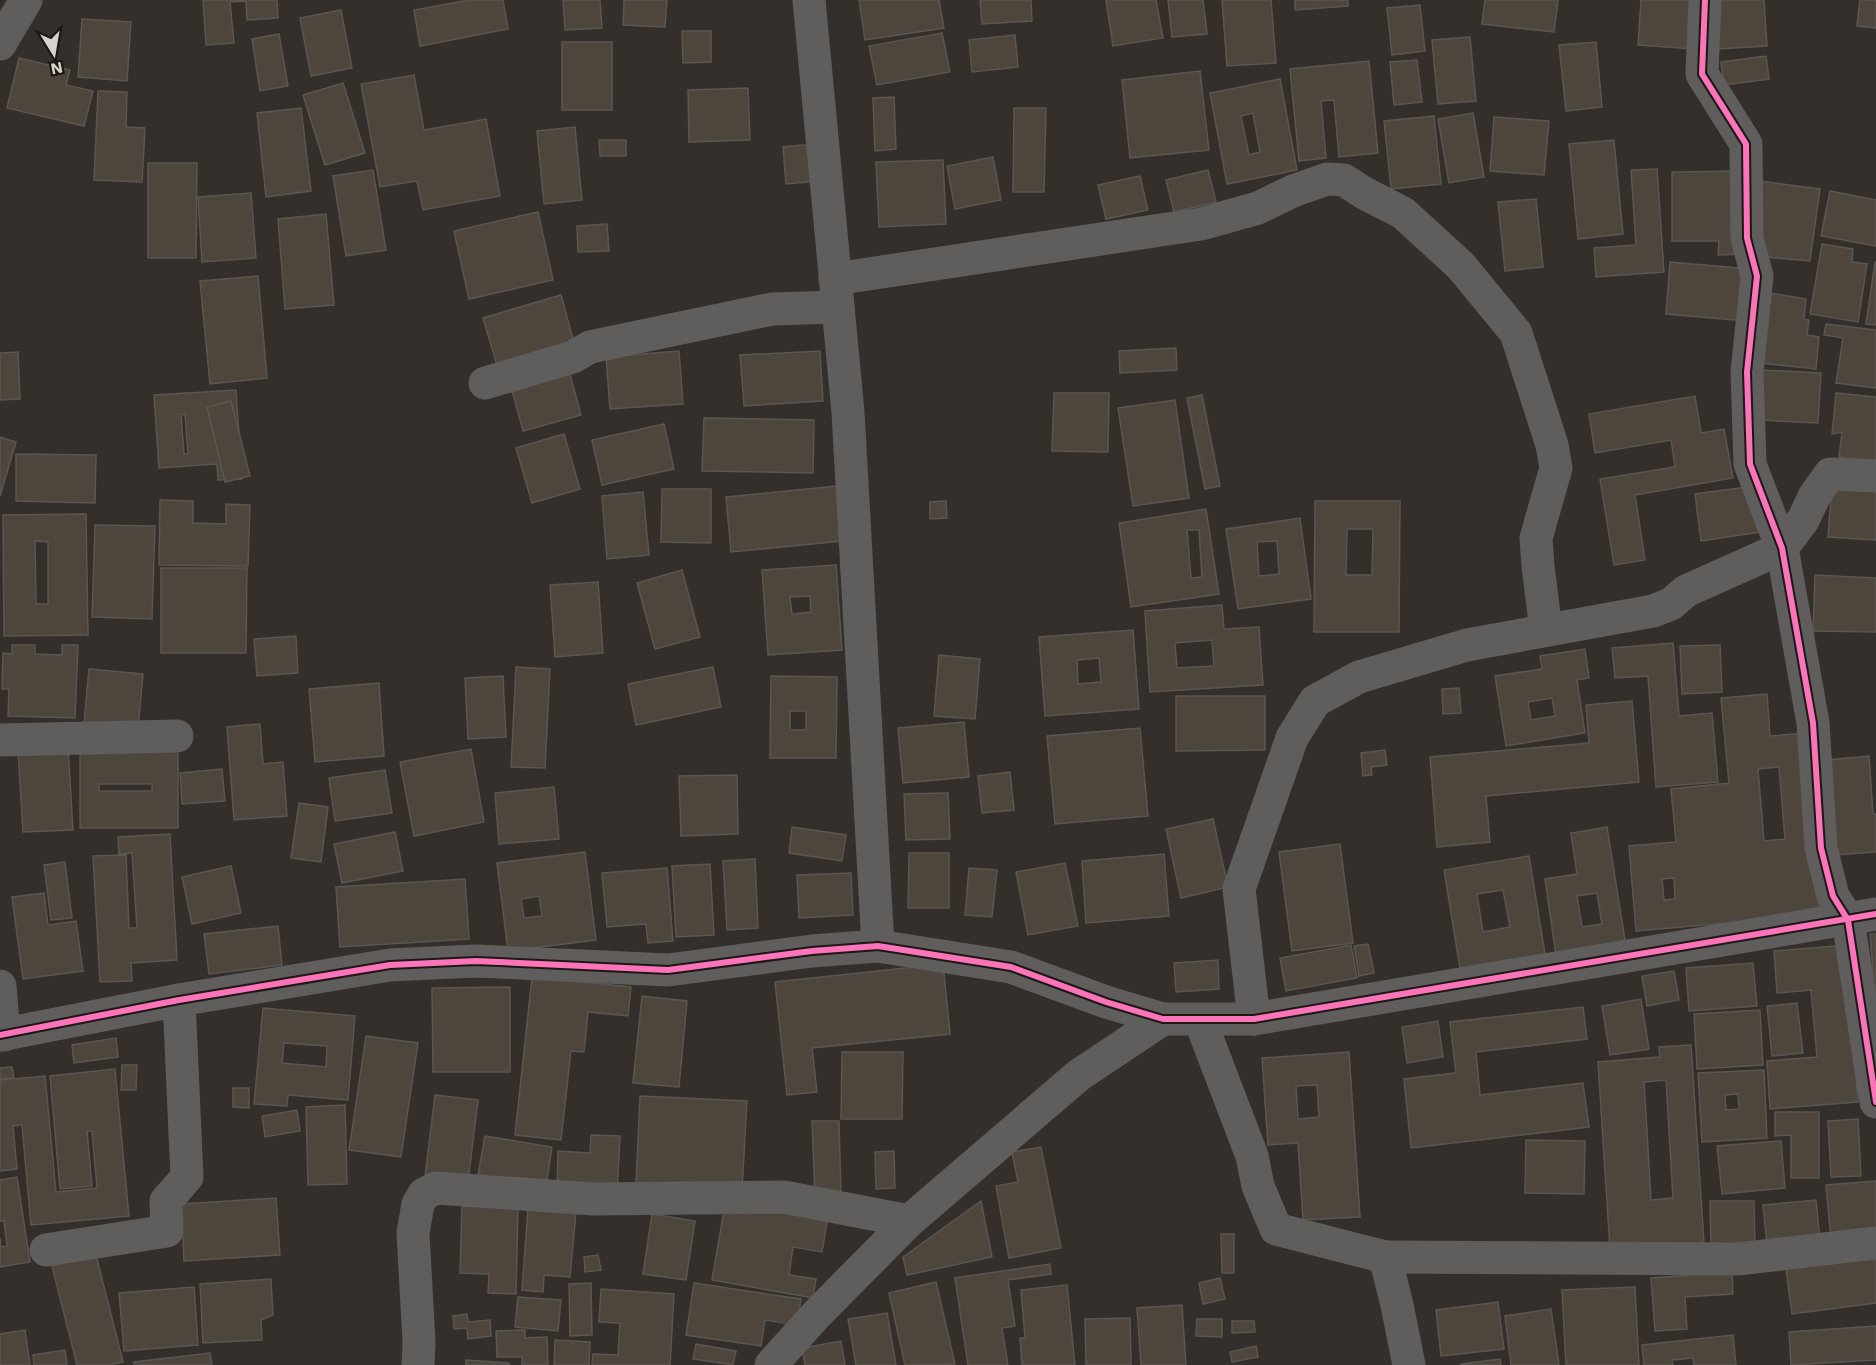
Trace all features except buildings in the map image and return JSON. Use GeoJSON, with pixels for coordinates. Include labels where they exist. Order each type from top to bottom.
{"type":"FeatureCollection","features":[{"type":"Feature","properties":{"kind":"street"},"geometry":{"type":"LineString","coordinates":[[0,44],[26,0]]}},
{"type":"Feature","properties":{"kind":"street"},"geometry":{"type":"LineString","coordinates":[[809,0],[848,423],[878,946]]}},
{"type":"Feature","properties":{"kind":"street"},"geometry":{"type":"LineString","coordinates":[[1705,0],[1702,74],[1746,144],[1747,238],[1757,276],[1747,372],[1750,464],[1782,548],[1813,723],[1821,848],[1833,896],[1862,917],[1876,1102]]}},
{"type":"Feature","properties":{"kind":"street"},"geometry":{"type":"LineString","coordinates":[[485,382],[573,357],[590,347],[612,342],[772,309],[836,293],[1201,224],[1258,208],[1293,191],[1327,179],[1344,180],[1402,213],[1461,266],[1516,333],[1552,445],[1556,468],[1536,538],[1546,630]]}},
{"type":"Feature","properties":{"kind":"street"},"geometry":{"type":"LineString","coordinates":[[1254,1019],[1239,889],[1292,738],[1315,701],[1359,677],[1467,645],[1653,611],[1671,604],[1686,591],[1782,548],[1803,520],[1815,495],[1830,474],[1876,476]]}},
{"type":"Feature","properties":{"kind":"street"},"geometry":{"type":"LineString","coordinates":[[0,740],[177,736]]}},
{"type":"Feature","properties":{"kind":"street"},"geometry":{"type":"LineString","coordinates":[[0,986],[2,1035],[179,999],[390,964],[476,961],[668,970],[812,951],[878,946],[1011,967],[1106,1002],[1163,1019],[1254,1019],[1862,917]]}},
{"type":"Feature","properties":{"kind":"street"},"geometry":{"type":"LineString","coordinates":[[46,1250],[167,1231],[166,1201],[186,1177],[179,999]]}},
{"type":"Feature","properties":{"kind":"street"},"geometry":{"type":"LineString","coordinates":[[771,1365],[815,1316],[909,1221],[1079,1075],[1163,1019]]}},
{"type":"Feature","properties":{"kind":"street"},"geometry":{"type":"LineString","coordinates":[[1200,1020],[1252,1156],[1258,1186],[1276,1229],[1385,1257],[1738,1259],[1876,1243]]}},
{"type":"Feature","properties":{"kind":"street"},"geometry":{"type":"LineString","coordinates":[[418,1365],[413,1233],[418,1204],[424,1194],[436,1188],[593,1200],[784,1197],[909,1221]]}},
{"type":"Feature","properties":{"kind":"street"},"geometry":{"type":"LineString","coordinates":[[1385,1257],[1409,1365]]}},
{"type":"Feature","properties":{"kind":"cycle path"},"geometry":{"type":"LineString","coordinates":[[1705,0],[1702,74],[1746,144],[1747,238],[1757,276],[1747,372],[1750,464],[1782,548],[1813,723],[1821,848],[1833,896],[1848,920],[1876,1102]]}},
{"type":"Feature","properties":{"kind":"cycle path"},"geometry":{"type":"LineString","coordinates":[[0,1035],[179,1000],[390,965],[476,961],[668,970],[812,951],[878,946],[1011,967],[1106,1002],[1163,1019],[1254,1019],[1876,914]]}}]}
